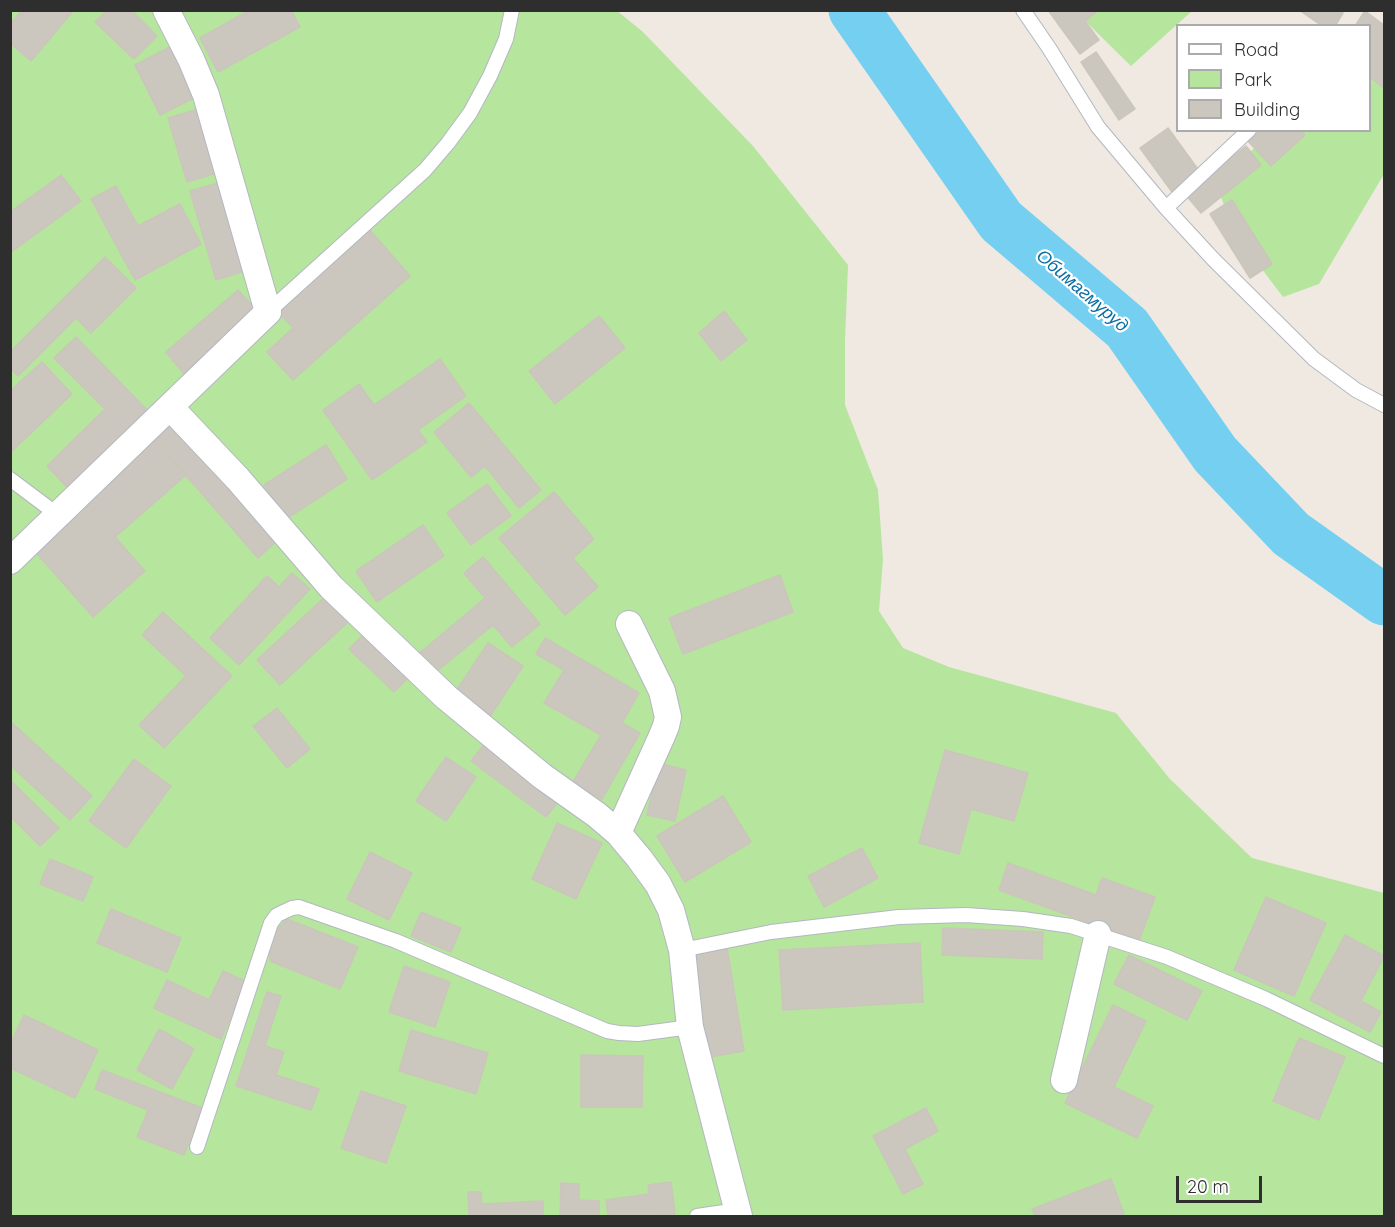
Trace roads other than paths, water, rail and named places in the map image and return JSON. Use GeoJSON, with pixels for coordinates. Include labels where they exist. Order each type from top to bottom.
{"type":"FeatureCollection","features":[{"type":"Feature","properties":{"kind":"street"},"geometry":{"type":"LineString","coordinates":[[10,561],[268,312],[206,95],[166,10]]}},
{"type":"Feature","properties":{"kind":"street"},"geometry":{"type":"LineString","coordinates":[[171,408],[238,478],[331,587],[437,689],[542,776],[597,815],[618,833],[639,858],[662,891],[671,910],[682,950],[690,1027],[705,1092],[739,1213]]}},
{"type":"Feature","properties":{"kind":"street"},"geometry":{"type":"LineString","coordinates":[[618,833],[661,738],[668,717],[662,691],[629,624]]}},
{"type":"Feature","properties":{"kind":"street"},"geometry":{"type":"LineString","coordinates":[[1064,1080],[1098,934]]}},
{"type":"Feature","properties":{"kind":"lane"},"geometry":{"type":"LineString","coordinates":[[268,312],[425,170],[448,143],[470,113],[490,76],[506,39],[512,10]]}},
{"type":"Feature","properties":{"kind":"lane"},"geometry":{"type":"LineString","coordinates":[[1023,10],[1098,127],[1166,208],[1213,259],[1314,359],[1356,390],[1384,405]]}},
{"type":"Feature","properties":{"kind":"lane"},"geometry":{"type":"LineString","coordinates":[[1166,208],[1247,132]]}},
{"type":"Feature","properties":{"kind":"lane"},"geometry":{"type":"LineString","coordinates":[[10,479],[58,515]]}},
{"type":"Feature","properties":{"kind":"lane"},"geometry":{"type":"LineString","coordinates":[[196,1147],[271,922],[277,915],[292,908],[299,907],[396,941],[607,1031],[638,1034],[690,1027]]}},
{"type":"Feature","properties":{"kind":"lane"},"geometry":{"type":"LineString","coordinates":[[682,950],[771,932],[910,916],[966,915],[1023,919],[1071,926],[1167,957],[1222,979],[1317,1022],[1384,1056]]}},
{"type":"Feature","properties":{"kind":"lane"},"geometry":{"type":"LineString","coordinates":[[697,1216],[739,1213]]}},
{"type":"Feature","properties":{"kind":"waterway","name":"Обимагмуруд"},"geometry":{"type":"LineString","coordinates":[[854,10],[1001,221],[1127,328],[1215,454],[1291,534],[1384,600]]}}]}
